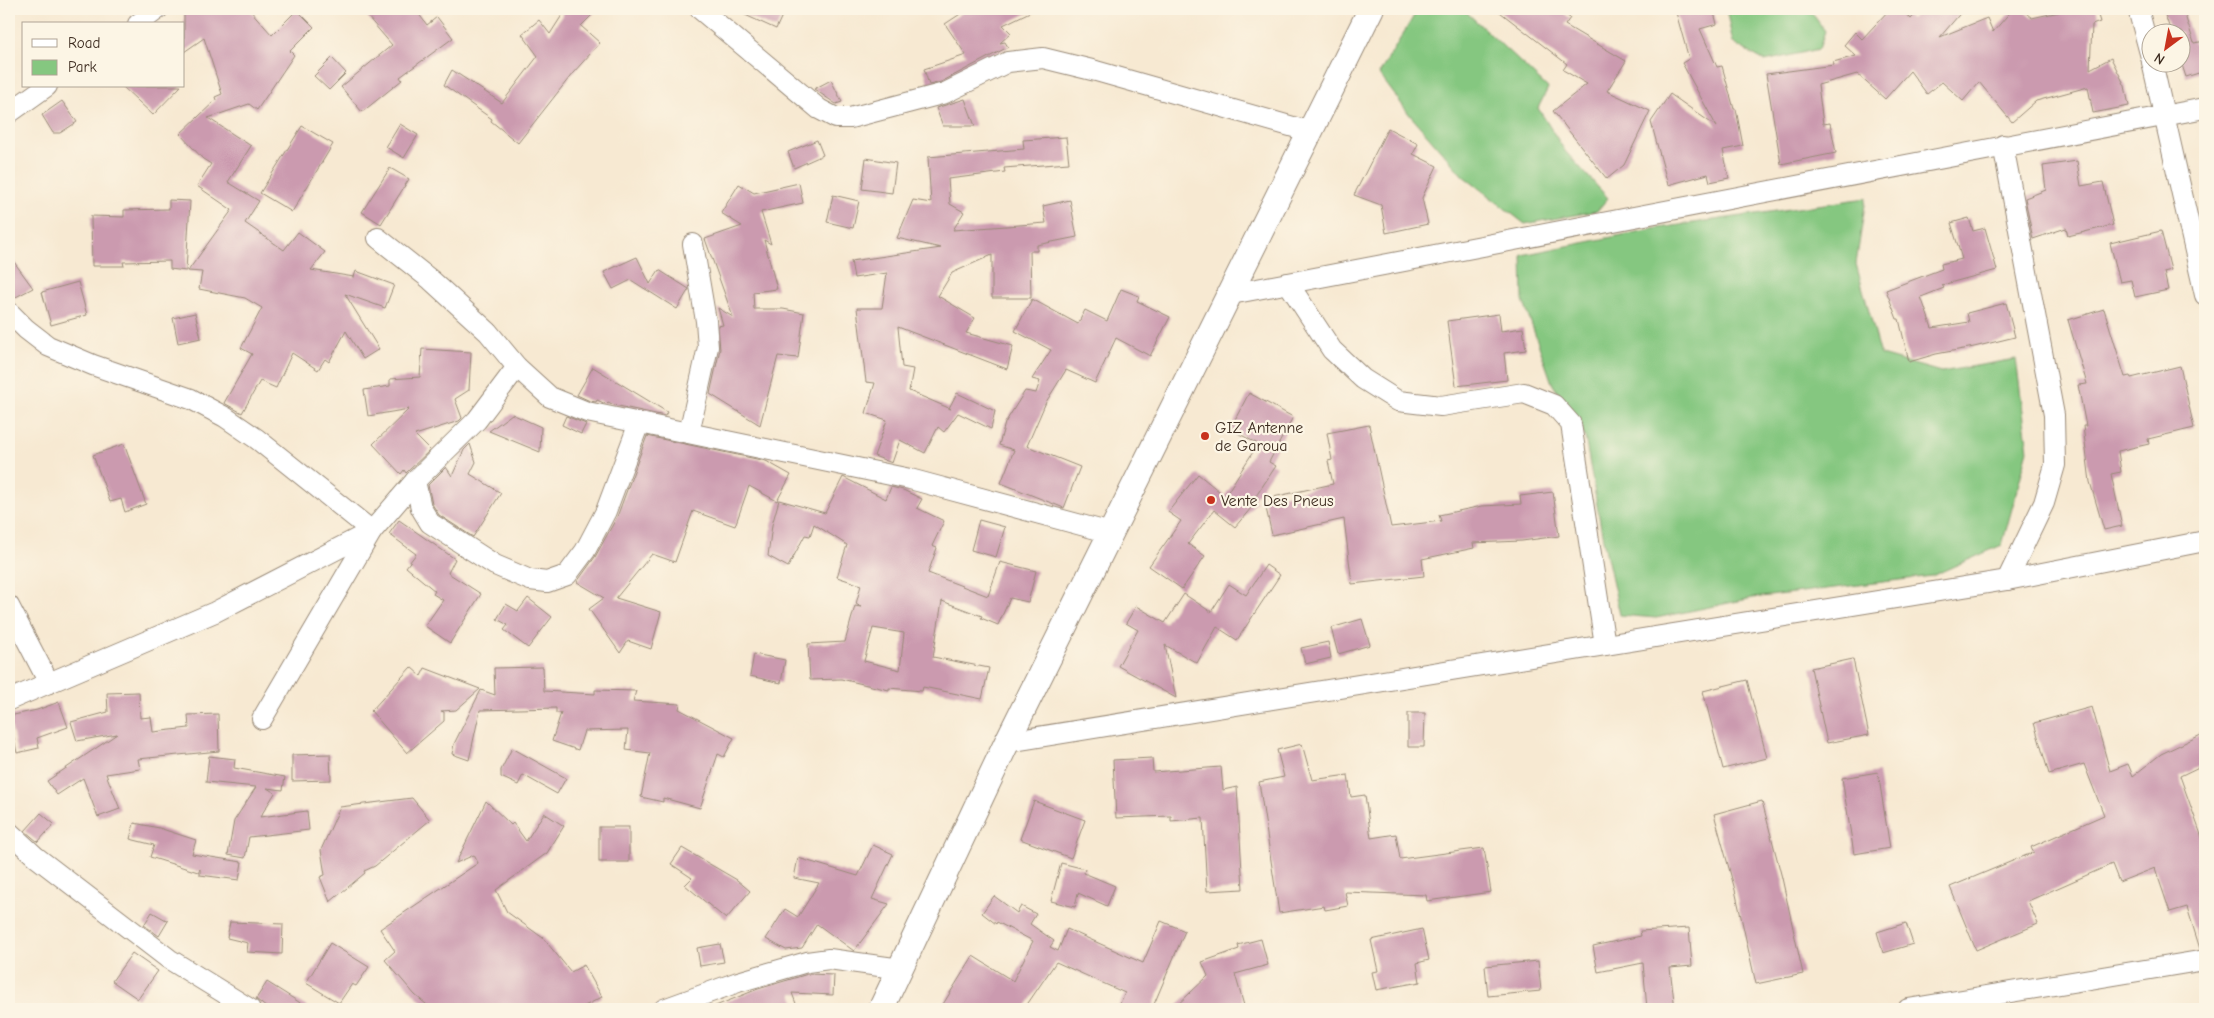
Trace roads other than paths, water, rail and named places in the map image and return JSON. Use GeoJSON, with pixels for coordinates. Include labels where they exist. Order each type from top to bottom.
{"type":"FeatureCollection","features":[{"type":"Feature","properties":{"kind":"street"},"geometry":{"type":"LineString","coordinates":[[141,22],[158,9]]}},
{"type":"Feature","properties":{"kind":"street"},"geometry":{"type":"LineString","coordinates":[[700,9],[819,109],[836,118],[850,118],[945,93],[1008,62],[1043,58],[1311,132]]}},
{"type":"Feature","properties":{"kind":"street"},"geometry":{"type":"LineString","coordinates":[[881,1009],[1007,742],[1371,9]]}},
{"type":"Feature","properties":{"kind":"street"},"geometry":{"type":"LineString","coordinates":[[2138,9],[2142,24]]}},
{"type":"Feature","properties":{"kind":"street"},"geometry":{"type":"LineString","coordinates":[[2154,72],[2205,295]]}},
{"type":"Feature","properties":{"kind":"street"},"geometry":{"type":"LineString","coordinates":[[9,113],[44,88]]}},
{"type":"Feature","properties":{"kind":"street"},"geometry":{"type":"LineString","coordinates":[[1231,294],[2165,114],[2205,108]]}},
{"type":"Feature","properties":{"kind":"street"},"geometry":{"type":"LineString","coordinates":[[2003,145],[2054,415],[2056,465],[2044,503],[2007,580]]}},
{"type":"Feature","properties":{"kind":"street"},"geometry":{"type":"LineString","coordinates":[[378,238],[431,280],[481,325],[517,367],[550,397],[587,412],[910,479],[1111,533]]}},
{"type":"Feature","properties":{"kind":"street"},"geometry":{"type":"LineString","coordinates":[[689,433],[708,347],[706,321],[693,244]]}},
{"type":"Feature","properties":{"kind":"street"},"geometry":{"type":"LineString","coordinates":[[1288,283],[1332,350],[1363,379],[1398,401],[1441,406],[1524,393],[1554,405],[1571,424],[1606,645]]}},
{"type":"Feature","properties":{"kind":"street"},"geometry":{"type":"LineString","coordinates":[[9,312],[26,329],[48,346],[92,365],[191,399],[225,417],[257,439],[372,531]]}},
{"type":"Feature","properties":{"kind":"street"},"geometry":{"type":"LineString","coordinates":[[262,719],[372,531],[415,481],[477,420],[517,367]]}},
{"type":"Feature","properties":{"kind":"street"},"geometry":{"type":"LineString","coordinates":[[415,481],[422,508],[430,523],[495,565],[530,580],[547,582],[567,575],[585,551],[606,511],[639,423]]}},
{"type":"Feature","properties":{"kind":"street"},"geometry":{"type":"LineString","coordinates":[[9,700],[215,612],[372,531]]}},
{"type":"Feature","properties":{"kind":"street"},"geometry":{"type":"LineString","coordinates":[[1007,742],[2007,580],[2205,541]]}},
{"type":"Feature","properties":{"kind":"street"},"geometry":{"type":"LineString","coordinates":[[9,606],[49,683]]}},
{"type":"Feature","properties":{"kind":"street"},"geometry":{"type":"LineString","coordinates":[[9,832],[36,857],[169,959],[244,1007]]}},
{"type":"Feature","properties":{"kind":"street"},"geometry":{"type":"LineString","coordinates":[[664,1009],[738,982],[806,962],[829,959],[901,968]]}},
{"type":"Feature","properties":{"kind":"street"},"geometry":{"type":"LineString","coordinates":[[1908,1009],[2205,960]]}},
{"type":"Feature","properties":{"kind":"place","name":"GIZ Antenne de Garoua"},"geometry":{"type":"Point","coordinates":[1205,436]}},
{"type":"Feature","properties":{"kind":"place","name":"Vente Des Pneus"},"geometry":{"type":"Point","coordinates":[1211,500]}}]}
